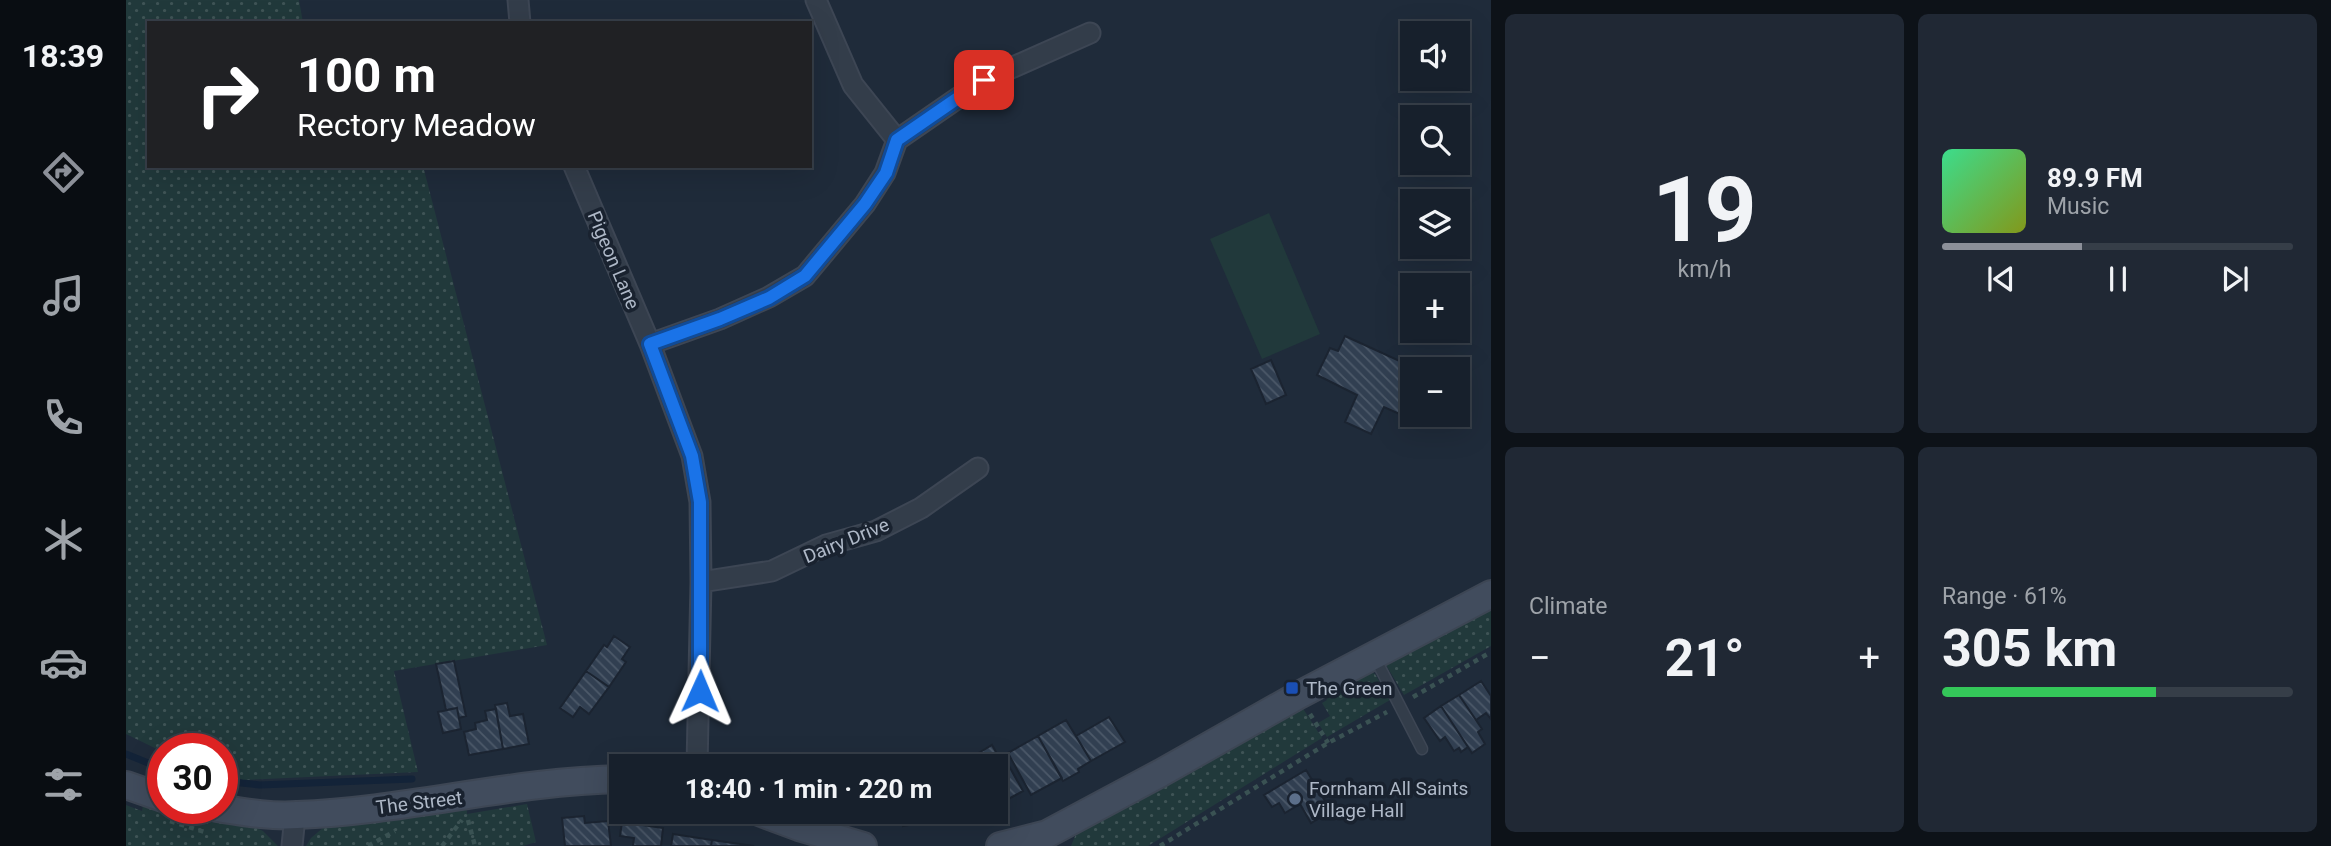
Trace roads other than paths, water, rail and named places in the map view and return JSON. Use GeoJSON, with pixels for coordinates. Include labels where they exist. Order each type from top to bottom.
{"type":"FeatureCollection","features":[{"type":"Feature","properties":{"kind":"main road"},"geometry":{"type":"LineString","coordinates":[[1000,846],[1049,840],[1299,695],[1491,594]]}},
{"type":"Feature","properties":{"kind":"main road","name":"The Street"},"geometry":{"type":"LineString","coordinates":[[238,820],[389,807],[506,789],[609,780]]}},
{"type":"Feature","properties":{"kind":"main road"},"geometry":{"type":"LineString","coordinates":[[126,785],[147,798]]}},
{"type":"Feature","properties":{"kind":"main road"},"geometry":{"type":"LineString","coordinates":[[791,824],[863,846]]}},
{"type":"Feature","properties":{"kind":"street"},"geometry":{"type":"LineString","coordinates":[[518,0],[520,21]]}},
{"type":"Feature","properties":{"kind":"street"},"geometry":{"type":"LineString","coordinates":[[816,0],[853,85],[897,140]]}},
{"type":"Feature","properties":{"kind":"street"},"geometry":{"type":"LineString","coordinates":[[650,344],[769,298],[805,276],[865,204],[886,173],[897,140],[984,80],[1090,33]]}},
{"type":"Feature","properties":{"kind":"street","name":"Pigeon Lane"},"geometry":{"type":"LineString","coordinates":[[575,168],[650,344],[692,456],[700,502],[697,754]]}},
{"type":"Feature","properties":{"kind":"street","name":"Dairy Drive"},"geometry":{"type":"LineString","coordinates":[[701,582],[772,571],[826,545],[876,530],[920,508],[978,468]]}},
{"type":"Feature","properties":{"kind":"street"},"geometry":{"type":"LineString","coordinates":[[292,846],[295,816]]}},
{"type":"Feature","properties":{"kind":"lane"},"geometry":{"type":"LineString","coordinates":[[1373,655],[1422,749]]}},
{"type":"Feature","properties":{"kind":"waterway"},"geometry":{"type":"LineString","coordinates":[[126,754],[147,763]]}},
{"type":"Feature","properties":{"kind":"waterway"},"geometry":{"type":"LineString","coordinates":[[238,783],[260,785],[412,779]]}},
{"type":"Feature","properties":{"kind":"place","name":"The Green"},"geometry":{"type":"Point","coordinates":[1292,688]}},
{"type":"Feature","properties":{"kind":"place","name":"Fornham All Saints Village Hall"},"geometry":{"type":"Point","coordinates":[1295,799]}}]}
